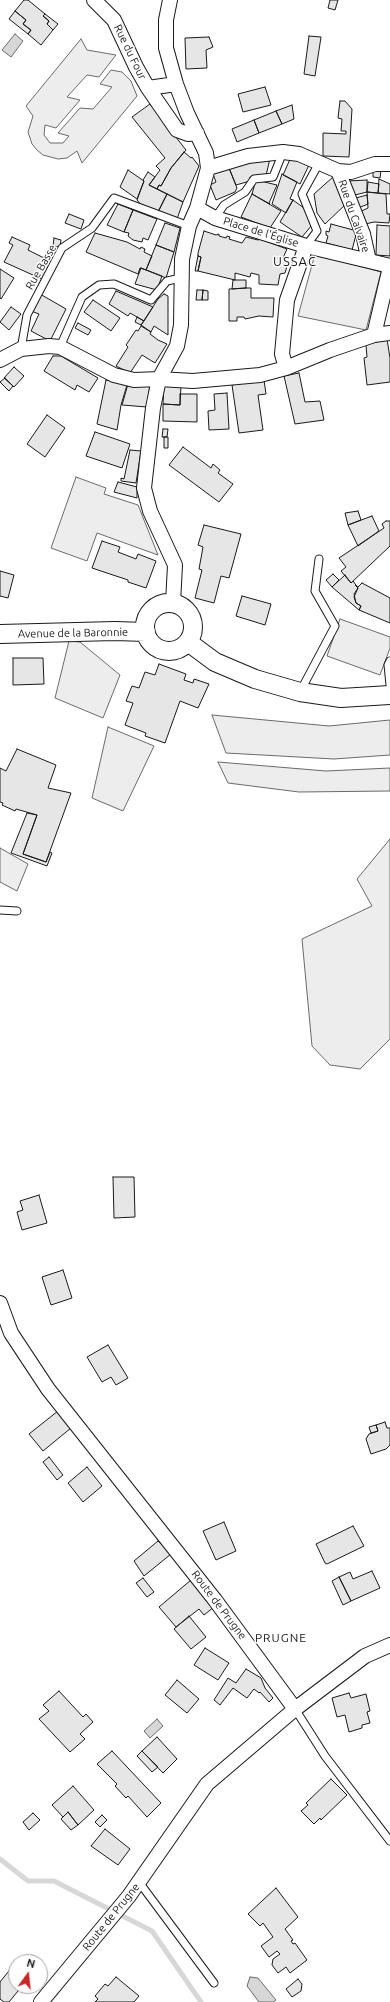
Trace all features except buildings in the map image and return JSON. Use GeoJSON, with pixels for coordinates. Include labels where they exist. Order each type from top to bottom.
{"type":"FeatureCollection","features":[{"type":"Feature","properties":{"kind":"street","name":"Rue du Four"},"geometry":{"type":"LineString","coordinates":[[94,0],[114,20],[136,67],[148,88],[177,130],[188,134],[197,133]]}},
{"type":"Feature","properties":{"kind":"street"},"geometry":{"type":"LineString","coordinates":[[170,0],[166,20],[166,48],[176,84],[187,113],[206,153],[208,168],[197,208],[189,226],[182,258],[180,325],[177,346],[159,379],[153,408],[144,488],[150,511],[175,566],[173,603]]}},
{"type":"Feature","properties":{"kind":"street","name":"Rue du Four"},"geometry":{"type":"LineString","coordinates":[[148,88],[176,84]]}},
{"type":"Feature","properties":{"kind":"street"},"geometry":{"type":"LineString","coordinates":[[208,168],[248,156],[283,152],[299,154],[338,171],[351,172],[375,164],[390,164]]}},
{"type":"Feature","properties":{"kind":"street","name":"Rue du Calvaire"},"geometry":{"type":"LineString","coordinates":[[338,171],[363,234],[369,261]]}},
{"type":"Feature","properties":{"kind":"street","name":"Place de l'Église"},"geometry":{"type":"LineString","coordinates":[[197,208],[216,218],[306,246],[390,266]]}},
{"type":"Feature","properties":{"kind":"street"},"geometry":{"type":"LineString","coordinates":[[286,368],[282,354],[287,300],[306,246]]}},
{"type":"Feature","properties":{"kind":"street"},"geometry":{"type":"LineString","coordinates":[[374,335],[390,266]]}},
{"type":"Feature","properties":{"kind":"street"},"geometry":{"type":"LineString","coordinates":[[0,360],[21,349],[49,346],[60,347],[114,375],[134,380],[159,379],[193,381],[260,376],[286,368],[330,350],[374,335],[390,333]]}},
{"type":"Feature","properties":{"kind":"street"},"geometry":{"type":"LineString","coordinates":[[173,603],[186,609],[193,622],[193,629],[188,642],[175,650],[160,649],[154,645],[146,632],[146,624],[152,611],[158,606],[173,603]]}},
{"type":"Feature","properties":{"kind":"street","name":"Avenue de la Baronnie"},"geometry":{"type":"LineString","coordinates":[[0,634],[115,631],[146,632]]}},
{"type":"Feature","properties":{"kind":"street"},"geometry":{"type":"LineString","coordinates":[[188,642],[215,662],[255,679],[300,692],[341,698],[390,695]]}},
{"type":"Feature","properties":{"kind":"street","name":"Route de Prugne"},"geometry":{"type":"LineString","coordinates":[[0,1304],[11,1333],[48,1389],[215,1600],[295,1709],[207,1784],[139,1882],[42,2002]]}},
{"type":"Feature","properties":{"kind":"street"},"geometry":{"type":"LineString","coordinates":[[295,1709],[365,1656],[390,1645]]}},
{"type":"Feature","properties":{"kind":"lane","name":"Place de l'Église"},"geometry":{"type":"LineString","coordinates":[[216,218],[224,205],[245,192],[254,179],[273,177],[283,152]]}},
{"type":"Feature","properties":{"kind":"lane"},"geometry":{"type":"LineString","coordinates":[[306,246],[317,231],[302,194],[319,163]]}},
{"type":"Feature","properties":{"kind":"lane","name":"Rue Basse"},"geometry":{"type":"LineString","coordinates":[[21,349],[27,315],[62,248],[92,228],[114,198],[189,226]]}},
{"type":"Feature","properties":{"kind":"lane"},"geometry":{"type":"LineString","coordinates":[[60,347],[82,297],[99,285],[114,284],[151,300],[166,281],[182,278]]}},
{"type":"Feature","properties":{"kind":"lane"},"geometry":{"type":"LineString","coordinates":[[300,692],[335,626],[315,591],[318,559]]}},
{"type":"Feature","properties":{"kind":"lane"},"geometry":{"type":"LineString","coordinates":[[390,662],[388,665],[390,685]]}},
{"type":"Feature","properties":{"kind":"lane"},"geometry":{"type":"LineString","coordinates":[[0,910],[17,911]]}},
{"type":"Feature","properties":{"kind":"lane"},"geometry":{"type":"LineString","coordinates":[[295,1709],[325,1756],[390,1840]]}},
{"type":"Feature","properties":{"kind":"lane"},"geometry":{"type":"LineString","coordinates":[[139,1882],[214,1983]]}},
{"type":"Feature","properties":{"kind":"shaded area"},"geometry":{"type":"Polygon","coordinates":[[[15,34],[23,41],[11,57],[2,50],[15,34]]]}},
{"type":"Feature","properties":{"kind":"shaded area"},"geometry":{"type":"Polygon","coordinates":[[[81,39],[87,50],[116,55],[99,77],[87,75],[67,97],[80,100],[56,128],[45,125],[44,135],[50,143],[63,143],[69,136],[58,133],[80,108],[93,109],[112,87],[100,84],[111,70],[122,72],[131,81],[137,96],[82,163],[77,151],[67,158],[58,159],[43,155],[37,150],[32,144],[28,132],[33,116],[26,106],[81,39]]]}},
{"type":"Feature","properties":{"kind":"shaded area"},"geometry":{"type":"Polygon","coordinates":[[[315,254],[381,272],[366,330],[298,316],[315,254]]]}},
{"type":"Feature","properties":{"kind":"shaded area"},"geometry":{"type":"Polygon","coordinates":[[[76,477],[106,488],[104,494],[138,505],[158,555],[97,533],[87,561],[51,548],[76,477]]]}},
{"type":"Feature","properties":{"kind":"shaded area"},"geometry":{"type":"Polygon","coordinates":[[[340,619],[390,637],[390,648],[380,675],[327,656],[340,619]]]}},
{"type":"Feature","properties":{"kind":"shaded area"},"geometry":{"type":"Polygon","coordinates":[[[69,641],[80,642],[120,675],[103,718],[55,698],[69,641]]]}},
{"type":"Feature","properties":{"kind":"shaded area"},"geometry":{"type":"Polygon","coordinates":[[[212,715],[329,726],[390,720],[390,755],[334,759],[226,753],[212,715]]]}},
{"type":"Feature","properties":{"kind":"shaded area"},"geometry":{"type":"Polygon","coordinates":[[[108,727],[154,746],[123,811],[92,798],[108,727]]]}},
{"type":"Feature","properties":{"kind":"shaded area"},"geometry":{"type":"Polygon","coordinates":[[[218,762],[326,771],[390,768],[390,791],[299,792],[228,783],[218,762]]]}},
{"type":"Feature","properties":{"kind":"shaded area"},"geometry":{"type":"Polygon","coordinates":[[[390,839],[390,1039],[360,1069],[330,1065],[312,1046],[302,939],[372,906],[357,879],[390,839]]]}},
{"type":"Feature","properties":{"kind":"shaded area"},"geometry":{"type":"Polygon","coordinates":[[[0,848],[28,864],[17,891],[0,882],[0,848]]]}},
{"type":"Feature","properties":{"kind":"shaded area"},"geometry":{"type":"Polygon","coordinates":[[[157,1719],[163,1726],[150,1738],[144,1731],[157,1719]]]}},
{"type":"Feature","properties":{"kind":"shaded area"},"geometry":{"type":"Polygon","coordinates":[[[250,1977],[258,1978],[276,2000],[273,2002],[259,2002],[247,1986],[250,1977]]]}},
{"type":"Feature","properties":{"kind":"waterway"},"geometry":{"type":"LineString","coordinates":[[0,1859],[28,1881],[54,1881],[152,1931],[201,2002]]}},
{"type":"Feature","properties":{"kind":"district","name":"USSAC"},"geometry":{"type":"Point","coordinates":[295,262]}},
{"type":"Feature","properties":{"kind":"district","name":"PRUGNE"},"geometry":{"type":"Point","coordinates":[281,1638]}}]}
